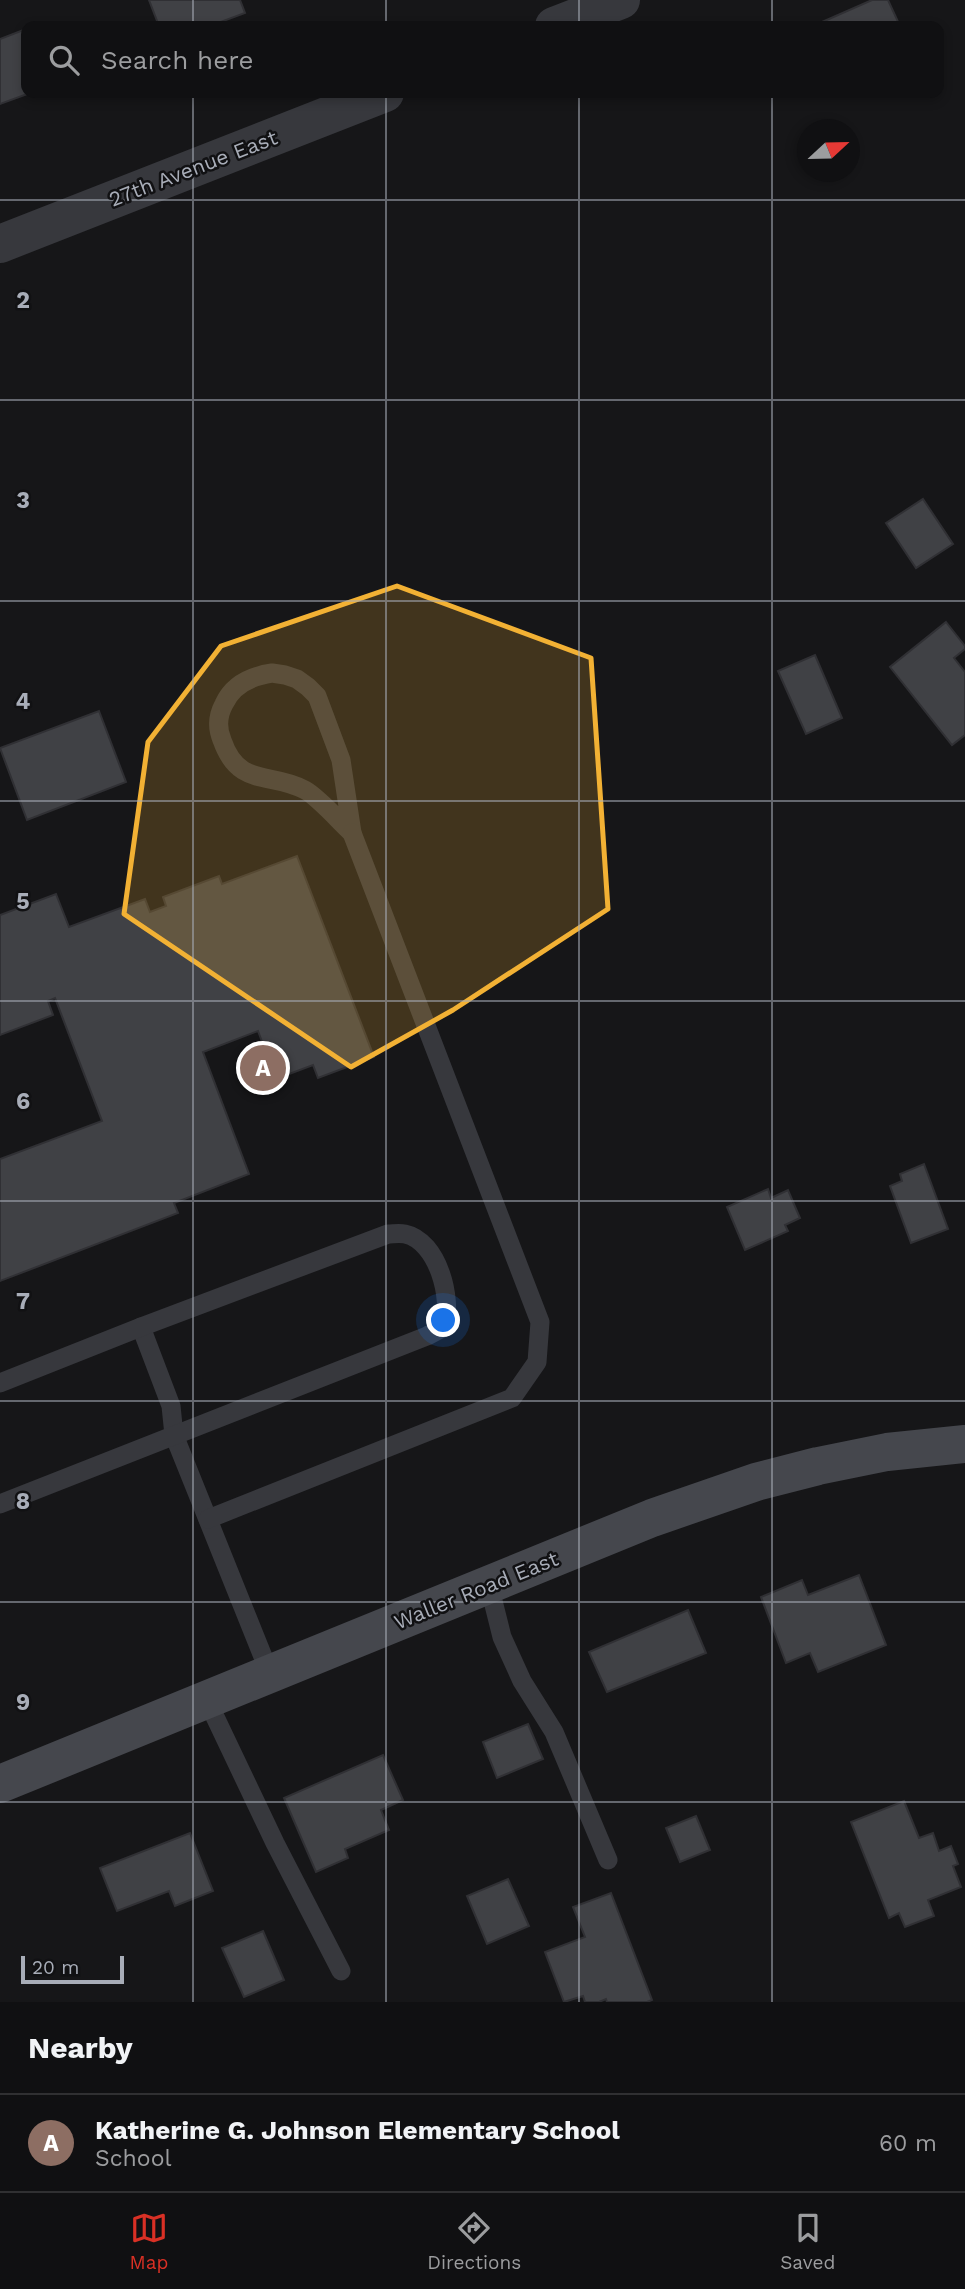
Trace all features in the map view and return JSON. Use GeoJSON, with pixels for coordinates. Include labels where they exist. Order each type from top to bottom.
{"type":"FeatureCollection","features":[{"type":"Feature","properties":{"kind":"street"},"geometry":{"type":"LineString","coordinates":[[567,21],[621,0]]}},
{"type":"Feature","properties":{"kind":"street","name":"27th Avenue East"},"geometry":{"type":"LineString","coordinates":[[0,244],[372,98]]}},
{"type":"Feature","properties":{"kind":"street","name":"Waller Road East"},"geometry":{"type":"LineString","coordinates":[[0,1784],[652,1518],[757,1482],[818,1466],[887,1452],[965,1444]]}},
{"type":"Feature","properties":{"kind":"lane"},"geometry":{"type":"LineString","coordinates":[[208,1519],[512,1398],[537,1362],[540,1322],[352,833],[341,760],[317,696],[308,687],[285,674],[259,675],[235,688],[225,700],[219,723],[226,751],[236,764],[257,777],[280,781],[305,790],[352,833]]}},
{"type":"Feature","properties":{"kind":"lane"},"geometry":{"type":"LineString","coordinates":[[0,1383],[388,1234],[406,1234],[422,1244],[433,1258],[447,1295],[448,1314],[444,1326],[427,1336],[0,1504]]}},
{"type":"Feature","properties":{"kind":"lane"},"geometry":{"type":"LineString","coordinates":[[141,1327],[171,1406],[174,1435],[270,1674]]}},
{"type":"Feature","properties":{"kind":"lane"},"geometry":{"type":"LineString","coordinates":[[489,1585],[502,1637],[522,1681],[554,1732],[608,1860]]}},
{"type":"Feature","properties":{"kind":"lane"},"geometry":{"type":"LineString","coordinates":[[207,1700],[275,1843],[341,1971]]}},
{"type":"Feature","properties":{"kind":"highlighted area"},"geometry":{"type":"Polygon","coordinates":[[[397,586],[591,658],[608,909],[453,1010],[351,1067],[124,914],[148,742],[221,646],[397,586]]]}},
{"type":"Feature","properties":{"kind":"building"},"geometry":{"type":"Polygon","coordinates":[[[149,0],[240,0],[245,13],[223,21],[157,21],[149,0]]]}},
{"type":"Feature","properties":{"kind":"building"},"geometry":{"type":"Polygon","coordinates":[[[872,0],[888,0],[898,21],[824,21],[872,0]]]}},
{"type":"Feature","properties":{"kind":"building"},"geometry":{"type":"Polygon","coordinates":[[[21,31],[21,96],[0,104],[0,39],[21,31]]]}},
{"type":"Feature","properties":{"kind":"building"},"geometry":{"type":"Polygon","coordinates":[[[923,499],[953,544],[916,568],[886,523],[923,499]]]}},
{"type":"Feature","properties":{"kind":"building"},"geometry":{"type":"Polygon","coordinates":[[[946,622],[965,646],[954,658],[965,672],[965,735],[952,745],[890,667],[946,622]]]}},
{"type":"Feature","properties":{"kind":"building"},"geometry":{"type":"Polygon","coordinates":[[[815,655],[842,718],[806,734],[778,671],[815,655]]]}},
{"type":"Feature","properties":{"kind":"building"},"geometry":{"type":"Polygon","coordinates":[[[99,711],[126,782],[27,820],[0,748],[99,711]]]}},
{"type":"Feature","properties":{"kind":"building"},"geometry":{"type":"Polygon","coordinates":[[[297,856],[374,1057],[318,1078],[313,1065],[276,1079],[258,1031],[203,1052],[249,1174],[174,1203],[178,1213],[0,1281],[0,1159],[102,1121],[55,998],[48,1001],[53,1015],[0,1035],[0,915],[56,894],[69,927],[145,899],[150,912],[166,906],[163,897],[219,876],[222,884],[297,856]]]}},
{"type":"Feature","properties":{"kind":"building"},"geometry":{"type":"Polygon","coordinates":[[[924,1164],[948,1229],[911,1243],[890,1186],[902,1181],[900,1174],[924,1164]]]}},
{"type":"Feature","properties":{"kind":"building"},"geometry":{"type":"Polygon","coordinates":[[[768,1189],[771,1198],[788,1190],[800,1218],[785,1225],[788,1231],[745,1250],[727,1207],[768,1189]]]}},
{"type":"Feature","properties":{"kind":"building"},"geometry":{"type":"Polygon","coordinates":[[[859,1575],[886,1645],[818,1672],[810,1653],[786,1663],[761,1597],[802,1580],[808,1595],[859,1575]]]}},
{"type":"Feature","properties":{"kind":"building"},"geometry":{"type":"Polygon","coordinates":[[[688,1610],[706,1653],[607,1692],[589,1652],[688,1610]]]}},
{"type":"Feature","properties":{"kind":"building"},"geometry":{"type":"Polygon","coordinates":[[[528,1724],[543,1759],[497,1778],[483,1742],[528,1724]]]}},
{"type":"Feature","properties":{"kind":"building"},"geometry":{"type":"Polygon","coordinates":[[[383,1755],[403,1800],[381,1810],[389,1830],[345,1849],[348,1858],[316,1872],[284,1798],[383,1755]]]}},
{"type":"Feature","properties":{"kind":"building"},"geometry":{"type":"Polygon","coordinates":[[[904,1801],[919,1838],[933,1833],[939,1851],[951,1846],[958,1864],[953,1866],[961,1887],[928,1900],[934,1916],[905,1927],[899,1913],[889,1918],[851,1822],[904,1801]]]}},
{"type":"Feature","properties":{"kind":"building"},"geometry":{"type":"Polygon","coordinates":[[[696,1816],[710,1850],[680,1862],[666,1828],[696,1816]]]}},
{"type":"Feature","properties":{"kind":"building"},"geometry":{"type":"Polygon","coordinates":[[[190,1833],[213,1891],[175,1906],[169,1891],[117,1911],[100,1868],[190,1833]]]}},
{"type":"Feature","properties":{"kind":"building"},"geometry":{"type":"Polygon","coordinates":[[[508,1879],[529,1926],[487,1944],[467,1896],[508,1879]]]}},
{"type":"Feature","properties":{"kind":"building"},"geometry":{"type":"Polygon","coordinates":[[[611,1893],[652,2000],[607,2002],[606,1999],[585,2002],[583,1996],[564,2002],[545,1952],[585,1937],[573,1907],[611,1893]]]}},
{"type":"Feature","properties":{"kind":"building"},"geometry":{"type":"Polygon","coordinates":[[[263,1931],[284,1980],[244,1997],[222,1948],[263,1931]]]}},
{"type":"Feature","properties":{"kind":"place","name":"Katherine G. Johnson Elementary School"},"geometry":{"type":"Point","coordinates":[263,1068]}}]}
